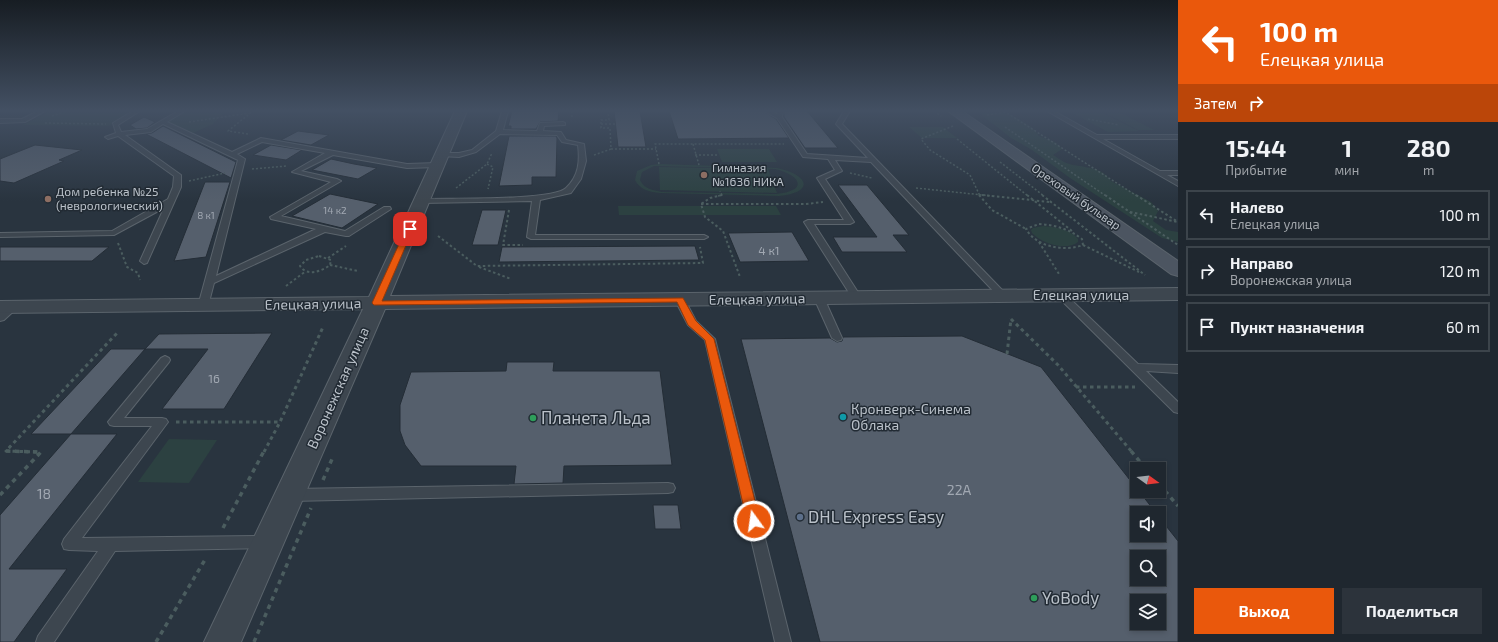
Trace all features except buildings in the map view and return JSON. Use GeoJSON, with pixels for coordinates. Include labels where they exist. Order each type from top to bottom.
{"type":"FeatureCollection","features":[{"type":"Feature","properties":{"kind":"main road","name":"Ореховый бульвар"},"geometry":{"type":"LineString","coordinates":[[985,141],[1178,270]]}},
{"type":"Feature","properties":{"kind":"street","name":"Воронежская улица"},"geometry":{"type":"LineString","coordinates":[[222,642],[423,201],[448,141]]}},
{"type":"Feature","properties":{"kind":"street","name":"Елецкая улица"},"geometry":{"type":"LineString","coordinates":[[4,311],[377,303],[1178,294]]}},
{"type":"Feature","properties":{"kind":"lane"},"geometry":{"type":"LineString","coordinates":[[129,141],[178,175],[177,187],[144,261]]}},
{"type":"Feature","properties":{"kind":"lane"},"geometry":{"type":"LineString","coordinates":[[203,141],[242,159],[203,306]]}},
{"type":"Feature","properties":{"kind":"lane"},"geometry":{"type":"LineString","coordinates":[[232,154],[259,141]]}},
{"type":"Feature","properties":{"kind":"lane"},"geometry":{"type":"LineString","coordinates":[[267,141],[407,166],[439,160],[474,150],[487,141]]}},
{"type":"Feature","properties":{"kind":"lane"},"geometry":{"type":"LineString","coordinates":[[423,201],[536,198],[568,191],[577,179],[583,161],[581,144],[564,141]]}},
{"type":"Feature","properties":{"kind":"lane"},"geometry":{"type":"LineString","coordinates":[[794,141],[805,156],[871,160]]}},
{"type":"Feature","properties":{"kind":"lane"},"geometry":{"type":"LineString","coordinates":[[854,141],[1002,296]]}},
{"type":"Feature","properties":{"kind":"lane"},"geometry":{"type":"LineString","coordinates":[[1101,141],[1178,184]]}},
{"type":"Feature","properties":{"kind":"lane"},"geometry":{"type":"LineString","coordinates":[[333,152],[295,172],[337,181],[274,217],[346,234],[387,209]]}},
{"type":"Feature","properties":{"kind":"lane"},"geometry":{"type":"LineString","coordinates":[[831,158],[839,171],[821,178],[850,222],[808,222],[856,297]]}},
{"type":"Feature","properties":{"kind":"lane"},"geometry":{"type":"LineString","coordinates":[[1159,173],[1178,173]]}},
{"type":"Feature","properties":{"kind":"lane"},"geometry":{"type":"LineString","coordinates":[[536,198],[531,237],[701,240]]}},
{"type":"Feature","properties":{"kind":"lane"},"geometry":{"type":"LineString","coordinates":[[0,235],[114,233],[170,201]]}},
{"type":"Feature","properties":{"kind":"lane"},"geometry":{"type":"LineString","coordinates":[[209,282],[324,229]]}},
{"type":"Feature","properties":{"kind":"lane"},"geometry":{"type":"LineString","coordinates":[[1061,295],[1178,409]]}},
{"type":"Feature","properties":{"kind":"lane"},"geometry":{"type":"LineString","coordinates":[[819,298],[837,338]]}},
{"type":"Feature","properties":{"kind":"lane"},"geometry":{"type":"LineString","coordinates":[[680,300],[692,323],[710,339],[783,642]]}},
{"type":"Feature","properties":{"kind":"lane"},"geometry":{"type":"LineString","coordinates":[[162,422],[114,422],[165,360]]}},
{"type":"Feature","properties":{"kind":"lane"},"geometry":{"type":"LineString","coordinates":[[1135,367],[1178,369]]}},
{"type":"Feature","properties":{"kind":"lane"},"geometry":{"type":"LineString","coordinates":[[162,422],[69,544],[111,545],[268,542]]}},
{"type":"Feature","properties":{"kind":"lane"},"geometry":{"type":"LineString","coordinates":[[289,495],[668,488]]}},
{"type":"Feature","properties":{"kind":"lane"},"geometry":{"type":"LineString","coordinates":[[44,642],[111,545]]}},
{"type":"Feature","properties":{"kind":"path"},"geometry":{"type":"LineString","coordinates":[[456,188],[487,164],[496,141]]}},
{"type":"Feature","properties":{"kind":"path"},"geometry":{"type":"LineString","coordinates":[[611,141],[611,149]]}},
{"type":"Feature","properties":{"kind":"path"},"geometry":{"type":"LineString","coordinates":[[923,141],[930,150],[970,175],[979,195],[992,210],[1026,229],[1029,236],[1039,242],[1065,248],[1079,247],[1083,245],[1145,275],[996,159]]}},
{"type":"Feature","properties":{"kind":"path"},"geometry":{"type":"LineString","coordinates":[[959,141],[1082,239],[1083,245]]}},
{"type":"Feature","properties":{"kind":"path"},"geometry":{"type":"LineString","coordinates":[[1025,141],[1178,245]]}},
{"type":"Feature","properties":{"kind":"path"},"geometry":{"type":"LineString","coordinates":[[1051,141],[1178,222]]}},
{"type":"Feature","properties":{"kind":"path"},"geometry":{"type":"LineString","coordinates":[[659,164],[655,144],[796,144]]}},
{"type":"Feature","properties":{"kind":"path"},"geometry":{"type":"LineString","coordinates":[[693,144],[699,165]]}},
{"type":"Feature","properties":{"kind":"path"},"geometry":{"type":"LineString","coordinates":[[598,152],[611,149],[656,149]]}},
{"type":"Feature","properties":{"kind":"path"},"geometry":{"type":"LineString","coordinates":[[695,155],[719,155]]}},
{"type":"Feature","properties":{"kind":"path"},"geometry":{"type":"LineString","coordinates":[[487,164],[493,167],[487,209],[509,208],[503,245],[527,245]]}},
{"type":"Feature","properties":{"kind":"path"},"geometry":{"type":"LineString","coordinates":[[839,171],[872,178],[897,186],[1051,202]]}},
{"type":"Feature","properties":{"kind":"path"},"geometry":{"type":"LineString","coordinates":[[701,204],[710,198],[722,195],[720,191]]}},
{"type":"Feature","properties":{"kind":"path"},"geometry":{"type":"LineString","coordinates":[[701,204],[806,204],[835,200]]}},
{"type":"Feature","properties":{"kind":"path"},"geometry":{"type":"LineString","coordinates":[[701,204],[706,217],[723,231],[740,277]]}},
{"type":"Feature","properties":{"kind":"path"},"geometry":{"type":"LineString","coordinates":[[1128,211],[1178,222]]}},
{"type":"Feature","properties":{"kind":"path"},"geometry":{"type":"LineString","coordinates":[[1026,229],[1032,225],[1043,224],[1055,226],[1072,232]]}},
{"type":"Feature","properties":{"kind":"path"},"geometry":{"type":"LineString","coordinates":[[114,233],[127,267],[138,273],[140,280]]}},
{"type":"Feature","properties":{"kind":"path"},"geometry":{"type":"LineString","coordinates":[[438,236],[477,266],[511,279]]}},
{"type":"Feature","properties":{"kind":"path"},"geometry":{"type":"LineString","coordinates":[[477,266],[703,263],[701,240]]}},
{"type":"Feature","properties":{"kind":"path"},"geometry":{"type":"LineString","coordinates":[[1039,242],[1059,274]]}},
{"type":"Feature","properties":{"kind":"path"},"geometry":{"type":"LineString","coordinates":[[306,272],[300,266],[303,262],[316,257],[328,258],[331,262],[330,265]]}},
{"type":"Feature","properties":{"kind":"path"},"geometry":{"type":"LineString","coordinates":[[286,286],[306,272],[315,272],[330,265],[358,271]]}},
{"type":"Feature","properties":{"kind":"path"},"geometry":{"type":"LineString","coordinates":[[1007,354],[1011,319],[1058,365],[1140,462]]}},
{"type":"Feature","properties":{"kind":"path"},"geometry":{"type":"LineString","coordinates":[[156,642],[215,543],[280,422],[323,327]]}},
{"type":"Feature","properties":{"kind":"path"},"geometry":{"type":"LineString","coordinates":[[0,495],[41,452],[6,451],[118,332]]}},
{"type":"Feature","properties":{"kind":"path"},"geometry":{"type":"LineString","coordinates":[[1076,387],[1156,388]]}},
{"type":"Feature","properties":{"kind":"path"},"geometry":{"type":"LineString","coordinates":[[162,422],[280,422]]}},
{"type":"Feature","properties":{"kind":"path"},"geometry":{"type":"LineString","coordinates":[[1166,492],[1178,506]]}},
{"type":"Feature","properties":{"kind":"green space"},"geometry":{"type":"Polygon","coordinates":[[[1016,141],[1055,142],[1062,149],[1053,155],[1064,162],[1096,169],[1111,181],[1151,202],[1158,211],[1153,221],[1166,230],[1178,232],[1178,242],[1162,238],[1070,178],[1032,150],[1016,141]]]}},
{"type":"Feature","properties":{"kind":"green space"},"geometry":{"type":"Polygon","coordinates":[[[717,149],[769,149],[777,162],[722,162],[717,149]]]}},
{"type":"Feature","properties":{"kind":"green space"},"geometry":{"type":"Polygon","coordinates":[[[651,165],[777,168],[795,174],[801,178],[804,183],[803,187],[799,191],[779,196],[656,193],[642,188],[635,180],[637,171],[651,165]],[[654,166],[642,172],[640,180],[646,187],[662,192],[776,194],[793,190],[797,186],[798,183],[791,175],[775,169],[654,166]]]}},
{"type":"Feature","properties":{"kind":"green space"},"geometry":{"type":"Polygon","coordinates":[[[659,167],[768,169],[777,193],[660,190],[659,167]]]}},
{"type":"Feature","properties":{"kind":"green space"},"geometry":{"type":"Polygon","coordinates":[[[618,206],[776,206],[781,215],[619,215],[618,206]]]}},
{"type":"Feature","properties":{"kind":"green space"},"geometry":{"type":"Polygon","coordinates":[[[1043,226],[1067,231],[1078,239],[1078,242],[1067,246],[1047,243],[1036,237],[1031,230],[1033,228],[1043,226]]]}},
{"type":"Feature","properties":{"kind":"green space"},"geometry":{"type":"Polygon","coordinates":[[[169,439],[217,440],[189,483],[138,482],[169,439]]]}},
{"type":"Feature","properties":{"kind":"place","name":"Гимназия №1636 НИКА"},"geometry":{"type":"Point","coordinates":[704,175]}},
{"type":"Feature","properties":{"kind":"place","name":"Дом ребенка №25 (неврологический)"},"geometry":{"type":"Point","coordinates":[48,199]}},
{"type":"Feature","properties":{"kind":"place","name":"Кронверк-Синема Облака"},"geometry":{"type":"Point","coordinates":[843,417]}},
{"type":"Feature","properties":{"kind":"place","name":"Планета Льда"},"geometry":{"type":"Point","coordinates":[533,418]}},
{"type":"Feature","properties":{"kind":"place","name":"DHL Express Easy"},"geometry":{"type":"Point","coordinates":[800,517]}},
{"type":"Feature","properties":{"kind":"place","name":"YoBody"},"geometry":{"type":"Point","coordinates":[1034,598]}},
{"type":"Feature","properties":{"kind":"route"},"geometry":{"type":"LineString","coordinates":[[410,229],[377,303],[680,300],[692,323],[710,339],[754,521]]}}]}
